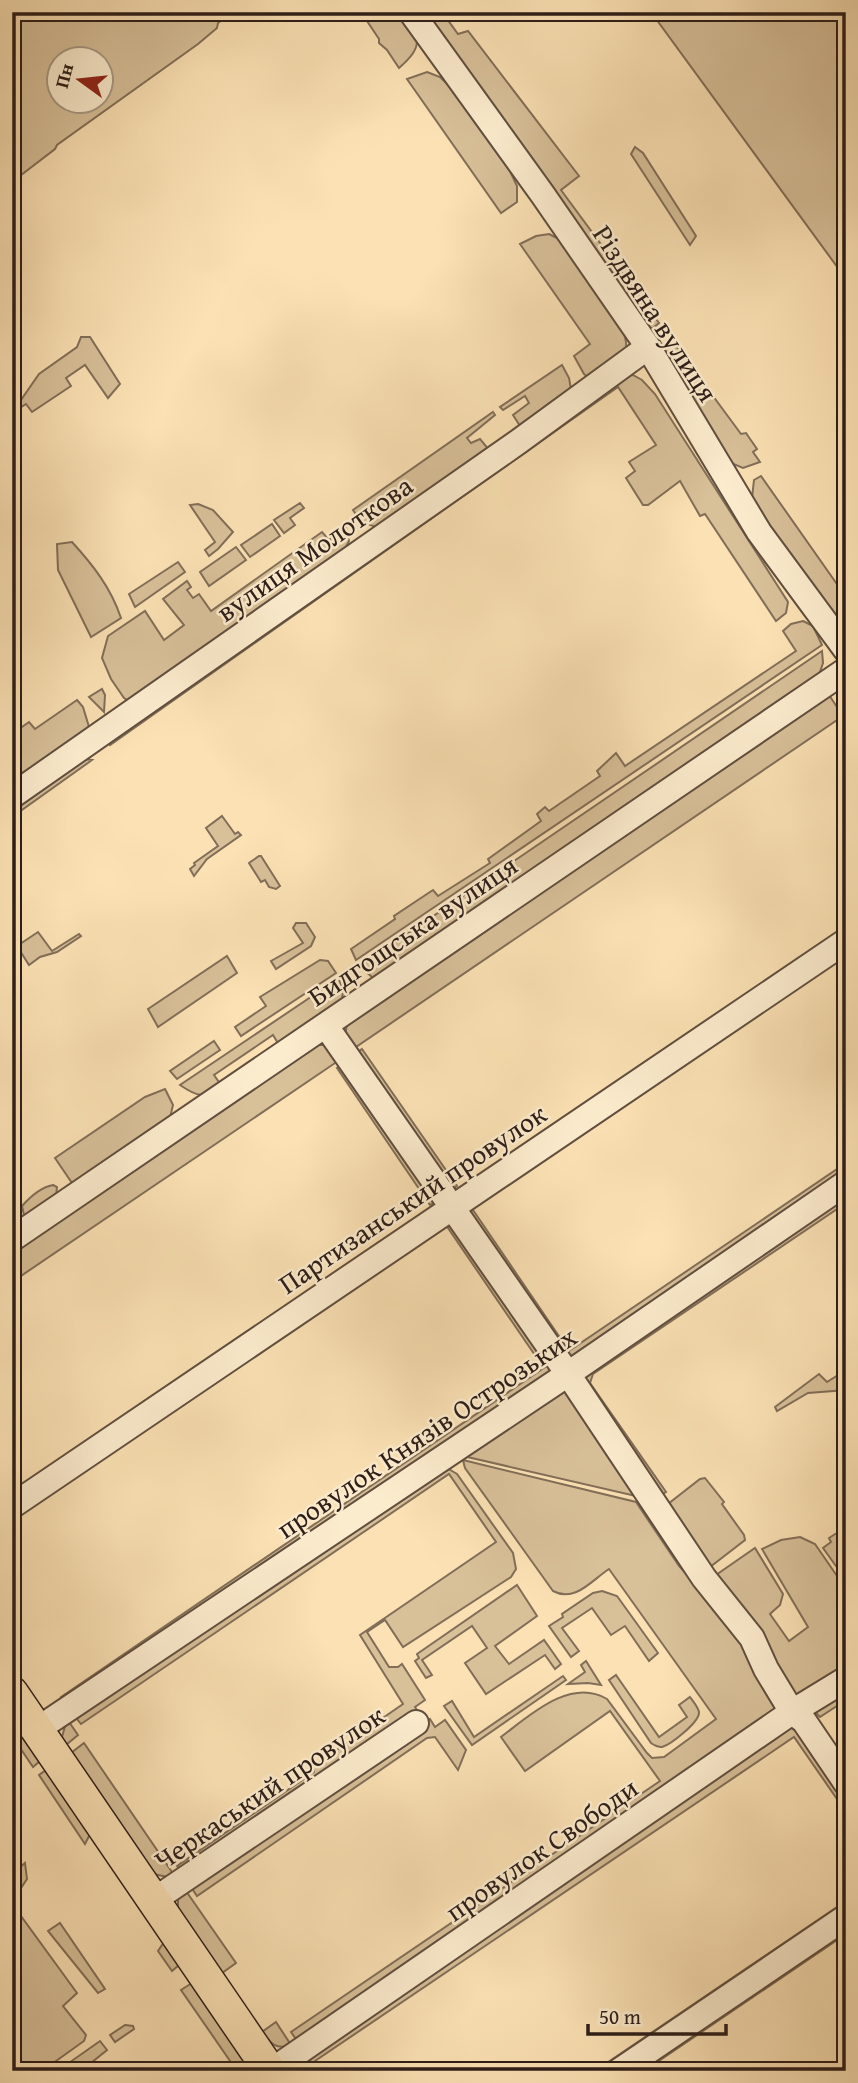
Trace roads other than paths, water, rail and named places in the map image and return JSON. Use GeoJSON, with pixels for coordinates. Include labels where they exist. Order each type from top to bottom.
{"type":"FeatureCollection","features":[{"type":"Feature","properties":{"kind":"main road"},"geometry":{"type":"LineString","coordinates":[[12,1693],[271,2071]]}},
{"type":"Feature","properties":{"kind":"street","name":"Різдвяна вулиця"},"geometry":{"type":"LineString","coordinates":[[411,12],[648,347],[759,531],[846,650]]}},
{"type":"Feature","properties":{"kind":"street","name":"вулиця Молоткова"},"geometry":{"type":"LineString","coordinates":[[12,796],[518,442],[648,347]]}},
{"type":"Feature","properties":{"kind":"street","name":"Бидгощська вулиця"},"geometry":{"type":"LineString","coordinates":[[12,1239],[846,670]]}},
{"type":"Feature","properties":{"kind":"street","name":"Партизанський провулок"},"geometry":{"type":"LineString","coordinates":[[12,1506],[846,941]]}},
{"type":"Feature","properties":{"kind":"street"},"geometry":{"type":"LineString","coordinates":[[326,1026],[453,1206],[704,1578],[752,1638],[766,1669],[792,1712],[804,1721],[846,1783]]}},
{"type":"Feature","properties":{"kind":"street","name":"провулок Князів Острозьких"},"geometry":{"type":"LineString","coordinates":[[38,1729],[568,1374],[846,1182]]}},
{"type":"Feature","properties":{"kind":"street","name":"провулок Свободи"},"geometry":{"type":"LineString","coordinates":[[271,2071],[792,1712],[846,1679]]}},
{"type":"Feature","properties":{"kind":"street","name":"Черкаський провулок"},"geometry":{"type":"LineString","coordinates":[[154,1900],[416,1723]]}},
{"type":"Feature","properties":{"kind":"street"},"geometry":{"type":"LineString","coordinates":[[619,2071],[846,1917]]}}]}
